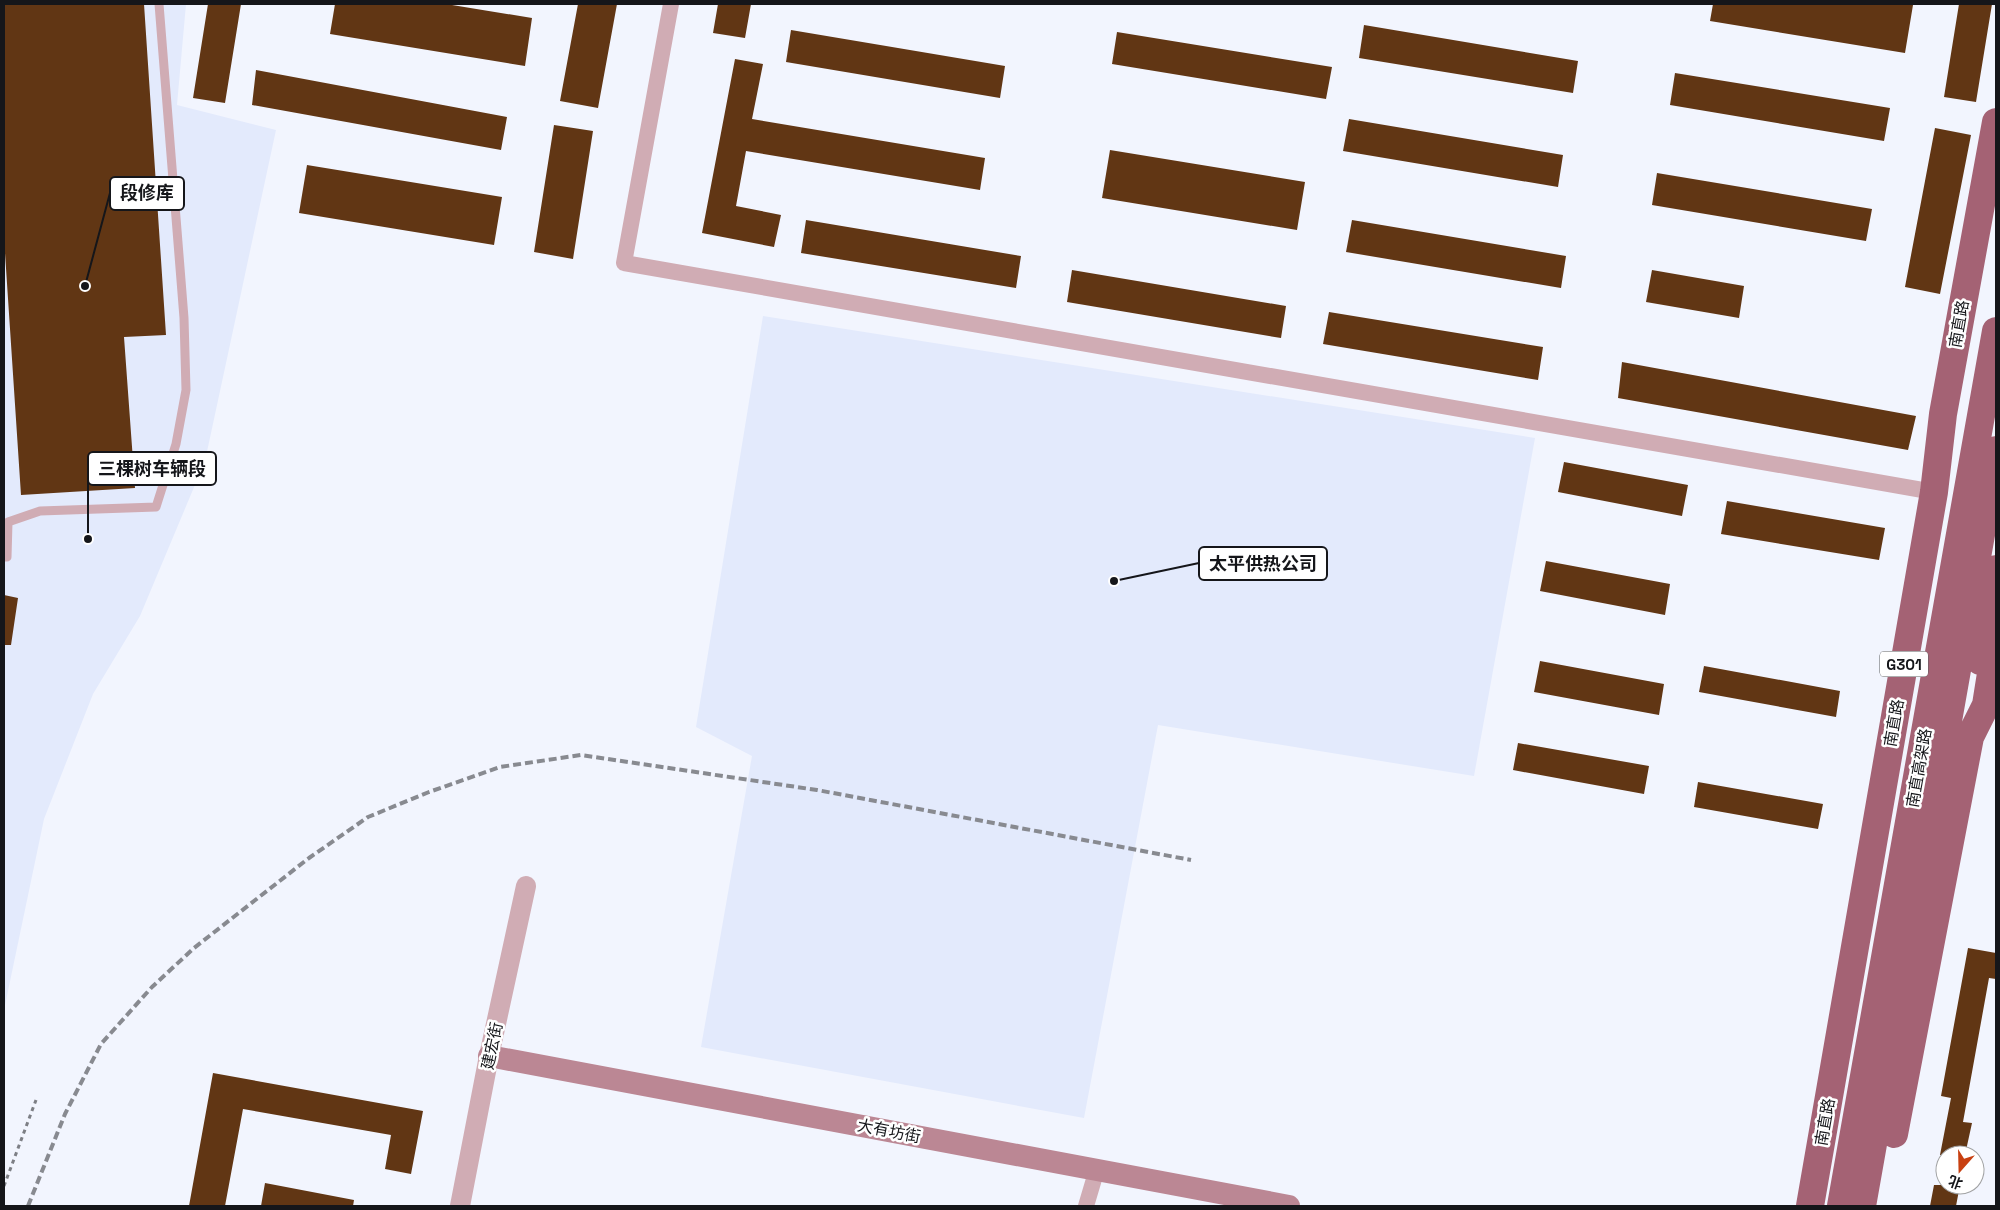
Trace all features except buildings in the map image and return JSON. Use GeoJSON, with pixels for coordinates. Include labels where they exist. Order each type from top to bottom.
{"type":"FeatureCollection","features":[{"type":"Feature","properties":{"kind":"highway","name":"南直路"},"geometry":{"type":"LineString","coordinates":[[1810,1206],[1934,492],[1943,414],[1996,122]]}},
{"type":"Feature","properties":{"kind":"highway"},"geometry":{"type":"LineString","coordinates":[[1943,414],[1964,368],[1996,193]]}},
{"type":"Feature","properties":{"kind":"highway","name":"南直高架路"},"geometry":{"type":"LineString","coordinates":[[1841,1206],[1996,331]]}},
{"type":"Feature","properties":{"kind":"highway","name":"南直高架路"},"geometry":{"type":"LineString","coordinates":[[1862,1206],[1996,450]]}},
{"type":"Feature","properties":{"kind":"highway"},"geometry":{"type":"LineString","coordinates":[[1986,705],[1979,670],[1996,569]]}},
{"type":"Feature","properties":{"kind":"highway"},"geometry":{"type":"LineString","coordinates":[[1880,1206],[1970,737],[1986,705],[1996,642]]}},
{"type":"Feature","properties":{"kind":"main road","name":"大有坊街"},"geometry":{"type":"LineString","coordinates":[[490,1056],[1289,1206]]}},
{"type":"Feature","properties":{"kind":"street"},"geometry":{"type":"LineString","coordinates":[[671,4],[624,263],[1934,492]]}},
{"type":"Feature","properties":{"kind":"street","name":"建宏街"},"geometry":{"type":"LineString","coordinates":[[460,1206],[526,886]]}},
{"type":"Feature","properties":{"kind":"street"},"geometry":{"type":"LineString","coordinates":[[1086,1206],[1097,1170]]}},
{"type":"Feature","properties":{"kind":"lane"},"geometry":{"type":"LineString","coordinates":[[4,557],[7,557],[8,522],[40,510],[156,507],[176,444],[186,390],[184,327],[159,4]]}},
{"type":"Feature","properties":{"kind":"path"},"geometry":{"type":"LineString","coordinates":[[4,1186],[36,1100]]}},
{"type":"Feature","properties":{"kind":"shaded area"},"geometry":{"type":"Polygon","coordinates":[[[4,4],[186,4],[177,105],[276,130],[205,461],[140,616],[93,694],[44,819],[4,1010],[4,4]]]}},
{"type":"Feature","properties":{"kind":"shaded area"},"geometry":{"type":"Polygon","coordinates":[[[763,316],[1535,438],[1474,776],[1158,725],[1084,1118],[701,1047],[752,756],[696,727],[763,316]]]}},
{"type":"Feature","properties":{"kind":"railway"},"geometry":{"type":"LineString","coordinates":[[28,1206],[65,1114],[101,1044],[152,987],[194,948],[309,858],[368,817],[429,792],[500,767],[581,755],[817,790],[1191,860]]}},
{"type":"Feature","properties":{"kind":"place","name":"段修库"},"geometry":{"type":"Point","coordinates":[85,286]}},
{"type":"Feature","properties":{"kind":"place","name":"三棵树车辆段"},"geometry":{"type":"Point","coordinates":[88,539]}},
{"type":"Feature","properties":{"kind":"place","name":"太平供热公司"},"geometry":{"type":"Point","coordinates":[1114,581]}}]}
